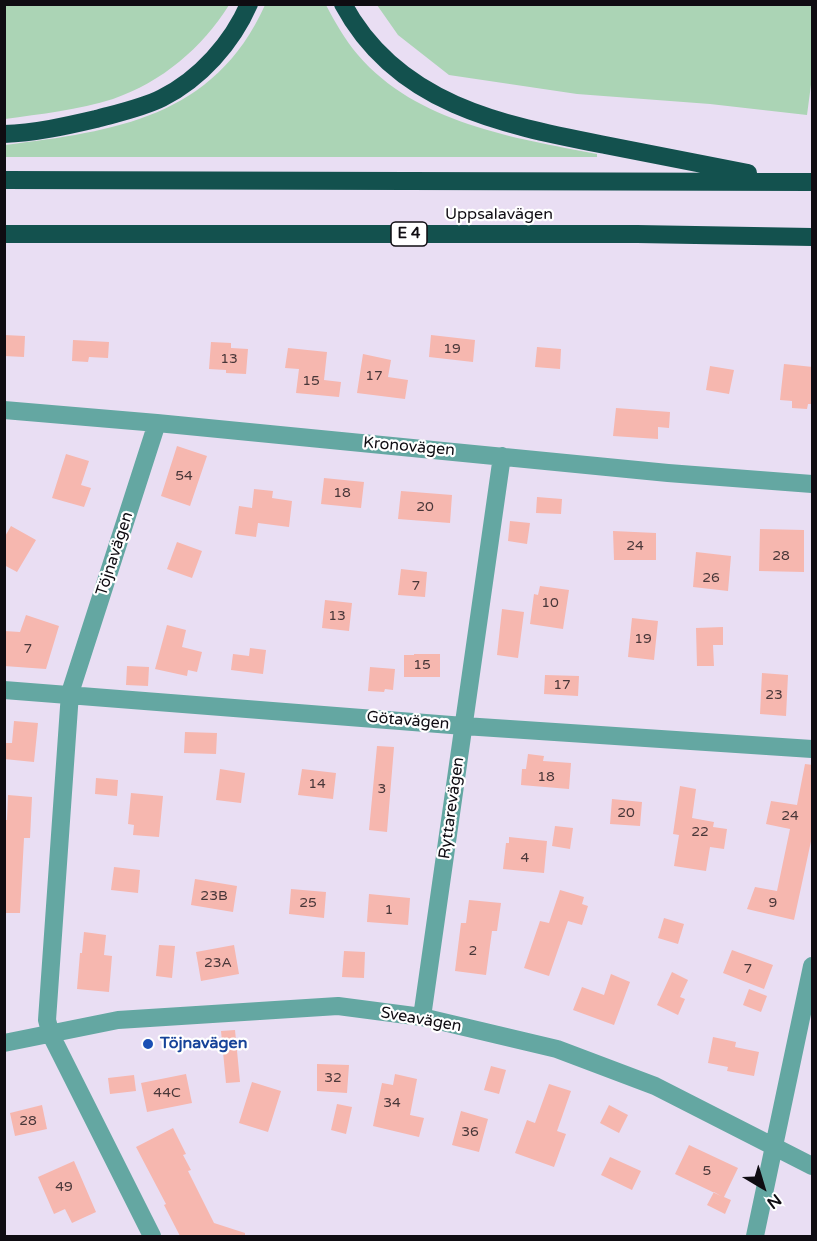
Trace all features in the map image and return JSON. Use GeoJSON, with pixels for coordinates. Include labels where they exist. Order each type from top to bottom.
{"type":"FeatureCollection","features":[{"type":"Feature","properties":{"kind":"highway"},"geometry":{"type":"LineString","coordinates":[[4,134],[69,126],[128,111],[163,98],[196,75],[219,52],[242,20],[249,4]]}},
{"type":"Feature","properties":{"kind":"highway"},"geometry":{"type":"LineString","coordinates":[[342,4],[370,45],[394,68],[418,87],[454,106],[492,120],[549,134],[791,182]]}},
{"type":"Feature","properties":{"kind":"highway"},"geometry":{"type":"LineString","coordinates":[[4,180],[813,182]]}},
{"type":"Feature","properties":{"kind":"highway","name":"Uppsalavägen"},"geometry":{"type":"LineString","coordinates":[[4,234],[637,234],[813,237]]}},
{"type":"Feature","properties":{"kind":"street","name":"Kronovägen"},"geometry":{"type":"LineString","coordinates":[[4,410],[668,473],[813,484]]}},
{"type":"Feature","properties":{"kind":"street","name":"Töjnavägen"},"geometry":{"type":"LineString","coordinates":[[152,1236],[51,1035],[47,1020],[70,693],[157,423]]}},
{"type":"Feature","properties":{"kind":"street","name":"Ryttarevägen"},"geometry":{"type":"LineString","coordinates":[[422,1017],[502,456]]}},
{"type":"Feature","properties":{"kind":"street","name":"Götavägen"},"geometry":{"type":"LineString","coordinates":[[4,690],[70,693],[464,726],[813,749]]}},
{"type":"Feature","properties":{"kind":"street"},"geometry":{"type":"LineString","coordinates":[[754,1236],[813,966]]}},
{"type":"Feature","properties":{"kind":"street","name":"Sveavägen"},"geometry":{"type":"LineString","coordinates":[[4,1043],[118,1020],[338,1006],[422,1017],[557,1049],[655,1086],[813,1166]]}},
{"type":"Feature","properties":{"kind":"green space"},"geometry":{"type":"Polygon","coordinates":[[[5,4],[229,5],[206,35],[179,62],[131,92],[87,106],[5,119],[5,4]]]}},
{"type":"Feature","properties":{"kind":"green space"},"geometry":{"type":"Polygon","coordinates":[[[265,5],[326,5],[358,55],[382,78],[408,97],[468,124],[500,134],[597,154],[597,157],[5,157],[5,145],[85,133],[122,124],[157,112],[189,95],[218,73],[244,43],[265,5]]]}},
{"type":"Feature","properties":{"kind":"green space"},"geometry":{"type":"Polygon","coordinates":[[[377,5],[812,5],[812,77],[807,115],[710,104],[577,94],[449,75],[398,35],[377,5]]]}},
{"type":"Feature","properties":{"kind":"building"},"geometry":{"type":"Polygon","coordinates":[[[4,335],[25,336],[24,357],[4,356],[4,335]]]}},
{"type":"Feature","properties":{"kind":"building"},"geometry":{"type":"Polygon","coordinates":[[[431,335],[475,340],[473,362],[429,357],[431,335]]]}},
{"type":"Feature","properties":{"kind":"building"},"geometry":{"type":"Polygon","coordinates":[[[73,340],[109,342],[108,358],[89,357],[88,362],[72,361],[73,340]]]}},
{"type":"Feature","properties":{"kind":"building"},"geometry":{"type":"Polygon","coordinates":[[[211,342],[231,343],[231,348],[248,349],[246,374],[209,369],[211,342]]]}},
{"type":"Feature","properties":{"kind":"building"},"geometry":{"type":"Polygon","coordinates":[[[537,347],[561,349],[560,369],[535,367],[537,347]]]}},
{"type":"Feature","properties":{"kind":"building"},"geometry":{"type":"Polygon","coordinates":[[[288,348],[327,352],[324,380],[341,382],[339,397],[296,393],[299,369],[285,368],[288,348]]]}},
{"type":"Feature","properties":{"kind":"building"},"geometry":{"type":"Polygon","coordinates":[[[363,354],[391,360],[388,377],[408,380],[405,399],[357,393],[363,354]]]}},
{"type":"Feature","properties":{"kind":"building"},"geometry":{"type":"Polygon","coordinates":[[[784,364],[813,367],[813,404],[808,404],[807,409],[792,408],[792,401],[780,400],[784,364]]]}},
{"type":"Feature","properties":{"kind":"building"},"geometry":{"type":"Polygon","coordinates":[[[710,366],[734,370],[729,394],[706,390],[710,366]]]}},
{"type":"Feature","properties":{"kind":"building"},"geometry":{"type":"Polygon","coordinates":[[[616,408],[670,412],[669,428],[658,427],[658,439],[613,436],[616,408]]]}},
{"type":"Feature","properties":{"kind":"building"},"geometry":{"type":"Polygon","coordinates":[[[177,446],[207,456],[190,506],[161,496],[177,446]]]}},
{"type":"Feature","properties":{"kind":"building"},"geometry":{"type":"Polygon","coordinates":[[[66,454],[89,461],[81,485],[91,488],[84,507],[52,498],[66,454]]]}},
{"type":"Feature","properties":{"kind":"building"},"geometry":{"type":"Polygon","coordinates":[[[324,478],[364,482],[361,508],[321,504],[324,478]]]}},
{"type":"Feature","properties":{"kind":"building"},"geometry":{"type":"Polygon","coordinates":[[[254,489],[273,491],[272,498],[292,501],[289,527],[258,523],[256,537],[235,534],[239,506],[252,508],[254,489]]]}},
{"type":"Feature","properties":{"kind":"building"},"geometry":{"type":"Polygon","coordinates":[[[401,491],[452,495],[450,523],[398,519],[401,491]]]}},
{"type":"Feature","properties":{"kind":"building"},"geometry":{"type":"Polygon","coordinates":[[[537,497],[562,499],[561,514],[536,513],[537,497]]]}},
{"type":"Feature","properties":{"kind":"building"},"geometry":{"type":"Polygon","coordinates":[[[510,521],[530,523],[527,544],[508,541],[510,521]]]}},
{"type":"Feature","properties":{"kind":"building"},"geometry":{"type":"Polygon","coordinates":[[[11,526],[36,540],[17,572],[4,565],[4,538],[11,526]]]}},
{"type":"Feature","properties":{"kind":"building"},"geometry":{"type":"Polygon","coordinates":[[[760,529],[804,530],[804,572],[759,571],[760,529]]]}},
{"type":"Feature","properties":{"kind":"building"},"geometry":{"type":"Polygon","coordinates":[[[613,531],[656,533],[656,560],[614,560],[613,531]]]}},
{"type":"Feature","properties":{"kind":"building"},"geometry":{"type":"Polygon","coordinates":[[[177,542],[202,551],[192,578],[167,569],[177,542]]]}},
{"type":"Feature","properties":{"kind":"building"},"geometry":{"type":"Polygon","coordinates":[[[696,552],[731,556],[728,591],[693,587],[696,552]]]}},
{"type":"Feature","properties":{"kind":"building"},"geometry":{"type":"Polygon","coordinates":[[[401,569],[427,572],[425,597],[398,595],[401,569]]]}},
{"type":"Feature","properties":{"kind":"building"},"geometry":{"type":"Polygon","coordinates":[[[540,586],[569,590],[563,629],[530,624],[534,594],[538,595],[540,586]]]}},
{"type":"Feature","properties":{"kind":"building"},"geometry":{"type":"Polygon","coordinates":[[[325,600],[352,603],[349,631],[322,628],[325,600]]]}},
{"type":"Feature","properties":{"kind":"building"},"geometry":{"type":"Polygon","coordinates":[[[502,609],[524,612],[518,658],[497,655],[502,609]]]}},
{"type":"Feature","properties":{"kind":"building"},"geometry":{"type":"Polygon","coordinates":[[[26,615],[59,626],[46,669],[4,666],[4,631],[20,632],[26,615]]]}},
{"type":"Feature","properties":{"kind":"building"},"geometry":{"type":"Polygon","coordinates":[[[632,618],[658,621],[654,660],[628,657],[632,618]]]}},
{"type":"Feature","properties":{"kind":"building"},"geometry":{"type":"Polygon","coordinates":[[[167,625],[186,630],[182,647],[202,652],[197,672],[188,670],[187,676],[155,669],[167,625]]]}},
{"type":"Feature","properties":{"kind":"building"},"geometry":{"type":"Polygon","coordinates":[[[723,627],[723,645],[713,645],[714,666],[697,666],[696,628],[723,627]]]}},
{"type":"Feature","properties":{"kind":"building"},"geometry":{"type":"Polygon","coordinates":[[[250,648],[266,650],[263,674],[231,670],[233,654],[249,656],[250,648]]]}},
{"type":"Feature","properties":{"kind":"building"},"geometry":{"type":"Polygon","coordinates":[[[440,654],[440,677],[404,677],[404,655],[440,654]]]}},
{"type":"Feature","properties":{"kind":"building"},"geometry":{"type":"Polygon","coordinates":[[[127,666],[149,667],[148,686],[126,685],[127,666]]]}},
{"type":"Feature","properties":{"kind":"building"},"geometry":{"type":"Polygon","coordinates":[[[370,667],[395,669],[393,690],[368,691],[370,667]]]}},
{"type":"Feature","properties":{"kind":"building"},"geometry":{"type":"Polygon","coordinates":[[[762,673],[788,675],[786,716],[760,714],[762,673]]]}},
{"type":"Feature","properties":{"kind":"building"},"geometry":{"type":"Polygon","coordinates":[[[545,675],[579,676],[578,696],[544,694],[545,675]]]}},
{"type":"Feature","properties":{"kind":"building"},"geometry":{"type":"Polygon","coordinates":[[[14,721],[38,723],[34,762],[4,759],[4,743],[12,743],[14,721]]]}},
{"type":"Feature","properties":{"kind":"building"},"geometry":{"type":"Polygon","coordinates":[[[185,732],[217,733],[216,754],[184,753],[185,732]]]}},
{"type":"Feature","properties":{"kind":"building"},"geometry":{"type":"Polygon","coordinates":[[[377,746],[394,747],[387,832],[369,830],[377,746]]]}},
{"type":"Feature","properties":{"kind":"building"},"geometry":{"type":"Polygon","coordinates":[[[528,754],[544,756],[543,761],[571,763],[569,789],[521,785],[522,769],[526,769],[528,754]]]}},
{"type":"Feature","properties":{"kind":"building"},"geometry":{"type":"Polygon","coordinates":[[[805,764],[813,765],[813,832],[794,920],[747,909],[755,887],[777,891],[790,829],[766,824],[771,801],[797,805],[805,764]]]}},
{"type":"Feature","properties":{"kind":"building"},"geometry":{"type":"Polygon","coordinates":[[[220,769],[245,773],[241,803],[216,800],[220,769]]]}},
{"type":"Feature","properties":{"kind":"building"},"geometry":{"type":"Polygon","coordinates":[[[302,769],[336,773],[333,799],[298,795],[302,769]]]}},
{"type":"Feature","properties":{"kind":"building"},"geometry":{"type":"Polygon","coordinates":[[[96,778],[118,780],[117,796],[95,794],[96,778]]]}},
{"type":"Feature","properties":{"kind":"building"},"geometry":{"type":"Polygon","coordinates":[[[680,786],[696,789],[692,818],[714,822],[713,827],[727,829],[724,849],[710,847],[706,871],[674,866],[679,835],[673,834],[680,786]]]}},
{"type":"Feature","properties":{"kind":"building"},"geometry":{"type":"Polygon","coordinates":[[[131,793],[163,796],[159,837],[133,835],[134,825],[128,824],[131,793]]]}},
{"type":"Feature","properties":{"kind":"building"},"geometry":{"type":"Polygon","coordinates":[[[8,795],[32,797],[30,838],[24,838],[20,913],[4,913],[4,820],[7,820],[8,795]]]}},
{"type":"Feature","properties":{"kind":"building"},"geometry":{"type":"Polygon","coordinates":[[[612,799],[642,802],[640,826],[610,824],[612,799]]]}},
{"type":"Feature","properties":{"kind":"building"},"geometry":{"type":"Polygon","coordinates":[[[555,826],[573,828],[570,849],[552,846],[555,826]]]}},
{"type":"Feature","properties":{"kind":"building"},"geometry":{"type":"Polygon","coordinates":[[[509,837],[547,841],[544,873],[503,869],[506,843],[509,843],[509,837]]]}},
{"type":"Feature","properties":{"kind":"building"},"geometry":{"type":"Polygon","coordinates":[[[114,867],[140,870],[138,893],[111,890],[114,867]]]}},
{"type":"Feature","properties":{"kind":"building"},"geometry":{"type":"Polygon","coordinates":[[[195,879],[237,886],[233,912],[191,905],[195,879]]]}},
{"type":"Feature","properties":{"kind":"building"},"geometry":{"type":"Polygon","coordinates":[[[291,889],[326,892],[324,918],[289,914],[291,889]]]}},
{"type":"Feature","properties":{"kind":"building"},"geometry":{"type":"Polygon","coordinates":[[[560,890],[584,897],[582,904],[588,906],[582,925],[568,921],[549,976],[524,968],[540,921],[549,923],[560,890]]]}},
{"type":"Feature","properties":{"kind":"building"},"geometry":{"type":"Polygon","coordinates":[[[369,894],[410,898],[408,925],[367,922],[369,894]]]}},
{"type":"Feature","properties":{"kind":"building"},"geometry":{"type":"Polygon","coordinates":[[[469,900],[501,903],[497,931],[492,931],[486,975],[455,971],[461,923],[466,923],[469,900]]]}},
{"type":"Feature","properties":{"kind":"building"},"geometry":{"type":"Polygon","coordinates":[[[664,918],[684,924],[678,944],[658,938],[664,918]]]}},
{"type":"Feature","properties":{"kind":"building"},"geometry":{"type":"Polygon","coordinates":[[[84,932],[106,935],[104,955],[112,956],[109,992],[77,989],[84,932]]]}},
{"type":"Feature","properties":{"kind":"building"},"geometry":{"type":"Polygon","coordinates":[[[159,945],[175,946],[172,978],[156,976],[159,945]]]}},
{"type":"Feature","properties":{"kind":"building"},"geometry":{"type":"Polygon","coordinates":[[[234,945],[239,974],[201,981],[196,952],[234,945]]]}},
{"type":"Feature","properties":{"kind":"building"},"geometry":{"type":"Polygon","coordinates":[[[732,950],[773,965],[764,989],[723,973],[732,950]]]}},
{"type":"Feature","properties":{"kind":"building"},"geometry":{"type":"Polygon","coordinates":[[[344,951],[365,952],[364,978],[342,977],[344,951]]]}},
{"type":"Feature","properties":{"kind":"building"},"geometry":{"type":"Polygon","coordinates":[[[672,972],[688,980],[680,997],[685,999],[678,1015],[657,1005],[672,972]]]}},
{"type":"Feature","properties":{"kind":"building"},"geometry":{"type":"Polygon","coordinates":[[[611,974],[630,982],[614,1025],[573,1010],[582,987],[604,995],[611,974]]]}},
{"type":"Feature","properties":{"kind":"building"},"geometry":{"type":"Polygon","coordinates":[[[749,989],[767,996],[761,1012],[743,1005],[749,989]]]}},
{"type":"Feature","properties":{"kind":"building"},"geometry":{"type":"Polygon","coordinates":[[[235,1030],[240,1082],[226,1083],[221,1031],[235,1030]]]}},
{"type":"Feature","properties":{"kind":"building"},"geometry":{"type":"Polygon","coordinates":[[[713,1037],[736,1042],[735,1047],[759,1052],[754,1076],[727,1071],[728,1067],[708,1063],[713,1037]]]}},
{"type":"Feature","properties":{"kind":"building"},"geometry":{"type":"Polygon","coordinates":[[[317,1064],[349,1065],[347,1093],[317,1091],[317,1064]]]}},
{"type":"Feature","properties":{"kind":"building"},"geometry":{"type":"Polygon","coordinates":[[[491,1066],[506,1070],[499,1094],[484,1090],[491,1066]]]}},
{"type":"Feature","properties":{"kind":"building"},"geometry":{"type":"Polygon","coordinates":[[[186,1074],[192,1103],[147,1112],[141,1083],[186,1074]]]}},
{"type":"Feature","properties":{"kind":"building"},"geometry":{"type":"Polygon","coordinates":[[[395,1074],[417,1079],[410,1115],[424,1118],[419,1137],[373,1126],[382,1083],[393,1085],[395,1074]]]}},
{"type":"Feature","properties":{"kind":"building"},"geometry":{"type":"Polygon","coordinates":[[[134,1075],[136,1091],[110,1094],[108,1078],[134,1075]]]}},
{"type":"Feature","properties":{"kind":"building"},"geometry":{"type":"Polygon","coordinates":[[[252,1082],[281,1091],[268,1132],[239,1123],[252,1082]]]}},
{"type":"Feature","properties":{"kind":"building"},"geometry":{"type":"Polygon","coordinates":[[[549,1084],[571,1091],[557,1131],[566,1134],[554,1167],[515,1153],[527,1120],[535,1123],[549,1084]]]}},
{"type":"Feature","properties":{"kind":"building"},"geometry":{"type":"Polygon","coordinates":[[[337,1104],[352,1107],[346,1134],[331,1130],[337,1104]]]}},
{"type":"Feature","properties":{"kind":"building"},"geometry":{"type":"Polygon","coordinates":[[[42,1105],[47,1129],[15,1136],[10,1113],[42,1105]]]}},
{"type":"Feature","properties":{"kind":"building"},"geometry":{"type":"Polygon","coordinates":[[[609,1105],[628,1115],[619,1133],[600,1123],[609,1105]]]}},
{"type":"Feature","properties":{"kind":"building"},"geometry":{"type":"Polygon","coordinates":[[[461,1111],[488,1119],[479,1152],[452,1145],[461,1111]]]}},
{"type":"Feature","properties":{"kind":"building"},"geometry":{"type":"Polygon","coordinates":[[[173,1128],[186,1154],[183,1155],[191,1170],[188,1171],[214,1223],[245,1233],[245,1236],[180,1236],[136,1147],[173,1128]]]}},
{"type":"Feature","properties":{"kind":"building"},"geometry":{"type":"Polygon","coordinates":[[[689,1145],[738,1168],[724,1197],[731,1200],[725,1214],[707,1205],[714,1193],[675,1174],[689,1145]]]}},
{"type":"Feature","properties":{"kind":"building"},"geometry":{"type":"Polygon","coordinates":[[[610,1157],[641,1171],[632,1190],[601,1175],[610,1157]]]}},
{"type":"Feature","properties":{"kind":"building"},"geometry":{"type":"Polygon","coordinates":[[[74,1161],[96,1212],[72,1223],[65,1209],[54,1214],[38,1177],[74,1161]]]}},
{"type":"Feature","properties":{"kind":"place","name":"Töjnavägen"},"geometry":{"type":"Point","coordinates":[148,1044]}}]}
